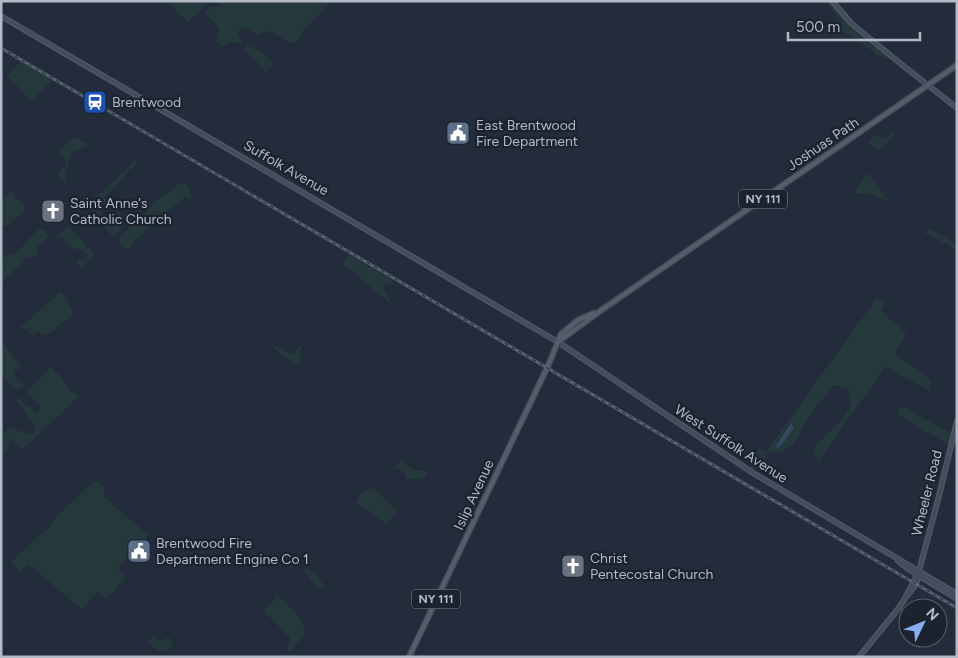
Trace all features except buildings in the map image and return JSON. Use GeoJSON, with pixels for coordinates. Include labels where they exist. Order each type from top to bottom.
{"type":"FeatureCollection","features":[{"type":"Feature","properties":{"kind":"main road"},"geometry":{"type":"LineString","coordinates":[[832,1],[852,24],[957,108]]}},
{"type":"Feature","properties":{"kind":"main road","name":"Suffolk Avenue"},"geometry":{"type":"LineString","coordinates":[[1,16],[558,342]]}},
{"type":"Feature","properties":{"kind":"main road","name":"Joshuas Path"},"geometry":{"type":"LineString","coordinates":[[558,342],[602,309],[957,65]]}},
{"type":"Feature","properties":{"kind":"main road","name":"Joshuas Path"},"geometry":{"type":"LineString","coordinates":[[558,342],[561,334],[570,325],[602,309]]}},
{"type":"Feature","properties":{"kind":"main road"},"geometry":{"type":"LineString","coordinates":[[575,328],[579,322],[578,320]]}},
{"type":"Feature","properties":{"kind":"main road","name":"West Suffolk Avenue"},"geometry":{"type":"LineString","coordinates":[[558,342],[753,473],[896,558],[902,565],[918,574]]}},
{"type":"Feature","properties":{"kind":"main road","name":"Islip Avenue"},"geometry":{"type":"LineString","coordinates":[[409,657],[558,342]]}},
{"type":"Feature","properties":{"kind":"main road","name":"Wheeler Road"},"geometry":{"type":"LineString","coordinates":[[859,657],[898,609],[915,582],[932,523],[957,421]]}},
{"type":"Feature","properties":{"kind":"main road"},"geometry":{"type":"LineString","coordinates":[[918,574],[957,599]]}},
{"type":"Feature","properties":{"kind":"main road"},"geometry":{"type":"LineString","coordinates":[[918,574],[957,594]]}},
{"type":"Feature","properties":{"kind":"main road"},"geometry":{"type":"LineString","coordinates":[[915,582],[927,581]]}},
{"type":"Feature","properties":{"kind":"shaded area"},"geometry":{"type":"Polygon","coordinates":[[[166,1],[209,1],[188,22],[166,1]]]}},
{"type":"Feature","properties":{"kind":"shaded area"},"geometry":{"type":"Polygon","coordinates":[[[215,1],[332,1],[307,27],[296,42],[290,43],[273,33],[265,31],[258,35],[247,28],[240,29],[238,32],[242,44],[231,41],[222,48],[216,41],[219,28],[205,13],[210,7],[221,6],[215,1]]]}},
{"type":"Feature","properties":{"kind":"shaded area"},"geometry":{"type":"Polygon","coordinates":[[[825,1],[828,1],[842,17],[889,59],[879,55],[876,57],[874,52],[835,26],[839,26],[842,22],[825,1]]]}},
{"type":"Feature","properties":{"kind":"shaded area"},"geometry":{"type":"Polygon","coordinates":[[[245,46],[254,47],[274,64],[265,72],[254,58],[244,50],[245,46]]]}},
{"type":"Feature","properties":{"kind":"shaded area"},"geometry":{"type":"Polygon","coordinates":[[[22,61],[53,80],[31,101],[7,75],[22,61]]]}},
{"type":"Feature","properties":{"kind":"shaded area"},"geometry":{"type":"Polygon","coordinates":[[[896,130],[892,138],[880,151],[869,143],[874,134],[885,138],[896,130]]]}},
{"type":"Feature","properties":{"kind":"shaded area"},"geometry":{"type":"Polygon","coordinates":[[[75,137],[89,144],[72,152],[65,175],[68,187],[57,175],[66,165],[65,159],[58,150],[75,137]]]}},
{"type":"Feature","properties":{"kind":"shaded area"},"geometry":{"type":"Polygon","coordinates":[[[138,158],[134,168],[129,170],[105,198],[111,208],[103,210],[100,215],[104,220],[111,220],[119,212],[123,216],[121,229],[113,237],[87,207],[138,158]]]}},
{"type":"Feature","properties":{"kind":"shaded area"},"geometry":{"type":"Polygon","coordinates":[[[867,173],[888,201],[869,193],[854,193],[867,173]]]}},
{"type":"Feature","properties":{"kind":"shaded area"},"geometry":{"type":"Polygon","coordinates":[[[180,183],[189,188],[191,200],[185,197],[133,242],[128,250],[122,247],[118,241],[120,236],[160,198],[180,183]]]}},
{"type":"Feature","properties":{"kind":"shaded area"},"geometry":{"type":"Polygon","coordinates":[[[11,192],[27,208],[6,227],[1,225],[1,199],[11,192]]]}},
{"type":"Feature","properties":{"kind":"shaded area"},"geometry":{"type":"Polygon","coordinates":[[[69,226],[95,256],[83,266],[80,266],[77,262],[78,259],[86,261],[87,256],[83,251],[73,249],[61,236],[55,239],[58,234],[69,226]]]}},
{"type":"Feature","properties":{"kind":"shaded area"},"geometry":{"type":"Polygon","coordinates":[[[44,229],[49,236],[38,246],[38,254],[32,258],[28,257],[1,283],[1,257],[15,254],[38,230],[44,229]]]}},
{"type":"Feature","properties":{"kind":"shaded area"},"geometry":{"type":"Polygon","coordinates":[[[930,229],[951,240],[957,246],[957,250],[923,232],[930,229]]]}},
{"type":"Feature","properties":{"kind":"shaded area"},"geometry":{"type":"Polygon","coordinates":[[[349,255],[392,280],[392,284],[382,286],[393,306],[342,263],[349,255]]]}},
{"type":"Feature","properties":{"kind":"shaded area"},"geometry":{"type":"Polygon","coordinates":[[[61,292],[65,295],[74,314],[45,335],[36,331],[34,336],[26,329],[19,329],[58,294],[61,292]]]}},
{"type":"Feature","properties":{"kind":"shaded area"},"geometry":{"type":"Polygon","coordinates":[[[878,298],[885,305],[881,311],[904,331],[906,335],[896,352],[897,355],[932,380],[930,384],[931,391],[885,367],[818,462],[817,457],[812,452],[841,420],[849,409],[851,400],[847,388],[834,385],[829,388],[828,393],[810,415],[793,445],[780,453],[772,452],[763,459],[756,470],[753,470],[748,464],[759,447],[766,452],[878,298]],[[791,423],[776,445],[777,449],[789,435],[791,423]]]}},
{"type":"Feature","properties":{"kind":"shaded area"},"geometry":{"type":"Polygon","coordinates":[[[5,343],[14,358],[21,365],[14,372],[18,380],[23,383],[23,387],[15,389],[1,376],[1,346],[5,343]]]}},
{"type":"Feature","properties":{"kind":"shaded area"},"geometry":{"type":"Polygon","coordinates":[[[274,345],[291,354],[299,346],[302,347],[299,355],[302,360],[297,366],[274,348],[274,345]]]}},
{"type":"Feature","properties":{"kind":"shaded area"},"geometry":{"type":"Polygon","coordinates":[[[51,367],[69,390],[78,397],[23,449],[12,438],[7,452],[3,450],[2,436],[9,427],[33,435],[36,433],[35,426],[16,399],[21,399],[36,413],[39,411],[40,407],[26,391],[51,367]]]}},
{"type":"Feature","properties":{"kind":"shaded area"},"geometry":{"type":"Polygon","coordinates":[[[902,406],[952,434],[949,445],[897,414],[902,406]]]}},
{"type":"Feature","properties":{"kind":"shaded area"},"geometry":{"type":"Polygon","coordinates":[[[401,460],[413,470],[427,471],[426,475],[422,480],[406,479],[404,473],[395,468],[401,460]]]}},
{"type":"Feature","properties":{"kind":"shaded area"},"geometry":{"type":"Polygon","coordinates":[[[97,480],[105,489],[104,497],[148,535],[118,569],[126,577],[106,600],[97,592],[82,609],[28,564],[20,572],[11,562],[97,480]]]}},
{"type":"Feature","properties":{"kind":"shaded area"},"geometry":{"type":"Polygon","coordinates":[[[370,488],[379,492],[386,502],[398,510],[387,524],[355,502],[362,492],[370,488]]]}},
{"type":"Feature","properties":{"kind":"shaded area"},"geometry":{"type":"Polygon","coordinates":[[[304,567],[319,578],[325,587],[323,590],[313,583],[302,569],[304,567]]]}},
{"type":"Feature","properties":{"kind":"shaded area"},"geometry":{"type":"Polygon","coordinates":[[[277,595],[296,613],[303,625],[304,633],[291,652],[285,650],[288,647],[290,638],[264,611],[277,595]]]}},
{"type":"Feature","properties":{"kind":"shaded area"},"geometry":{"type":"Polygon","coordinates":[[[154,635],[161,641],[169,637],[173,644],[165,651],[157,650],[147,642],[154,635]]]}},
{"type":"Feature","properties":{"kind":"water"},"geometry":{"type":"Polygon","coordinates":[[[791,423],[794,428],[777,449],[776,445],[791,423]]]}},
{"type":"Feature","properties":{"kind":"railway"},"geometry":{"type":"LineString","coordinates":[[1,48],[957,608]]}},
{"type":"Feature","properties":{"kind":"place","name":"Brentwood"},"geometry":{"type":"Point","coordinates":[95,102]}},
{"type":"Feature","properties":{"kind":"place","name":"East Brentwood Fire Department"},"geometry":{"type":"Point","coordinates":[458,133]}},
{"type":"Feature","properties":{"kind":"place","name":"Saint Anne's Catholic Church"},"geometry":{"type":"Point","coordinates":[53,211]}},
{"type":"Feature","properties":{"kind":"place","name":"Brentwood Fire Department Engine Co 1"},"geometry":{"type":"Point","coordinates":[139,551]}},
{"type":"Feature","properties":{"kind":"place","name":"Christ Pentecostal Church"},"geometry":{"type":"Point","coordinates":[573,566]}}]}
